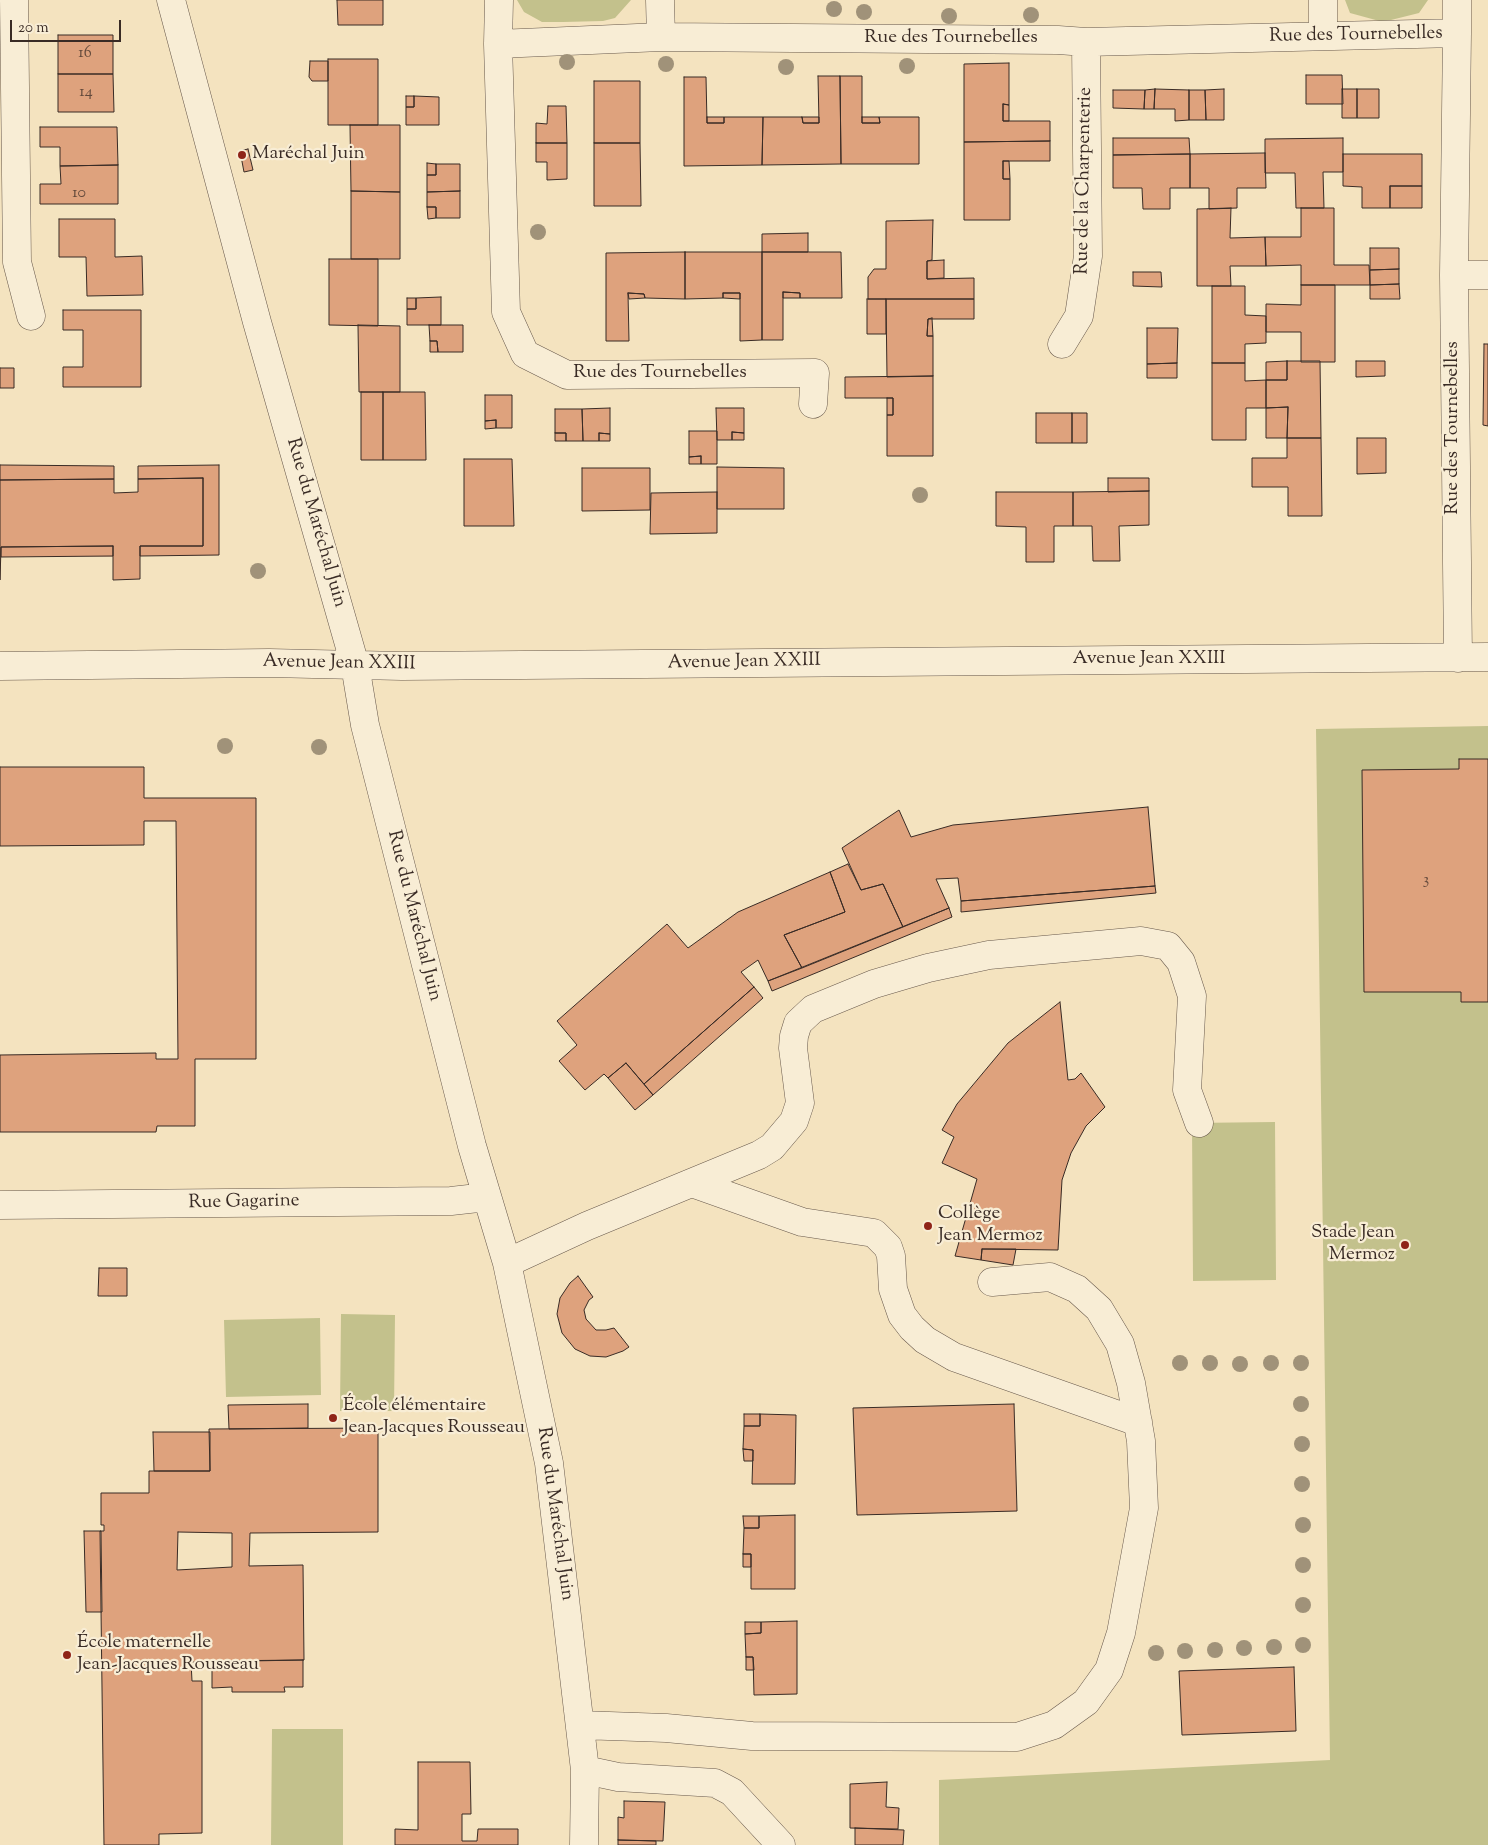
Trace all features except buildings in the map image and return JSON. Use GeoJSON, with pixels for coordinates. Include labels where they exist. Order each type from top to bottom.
{"type":"FeatureCollection","features":[{"type":"Feature","properties":{"kind":"street"},"geometry":{"type":"LineString","coordinates":[[14,0],[18,262],[31,316]]}},
{"type":"Feature","properties":{"kind":"street","name":"Rue du Maréchal Juin"},"geometry":{"type":"LineString","coordinates":[[172,0],[257,322],[355,665],[365,725],[487,1197],[506,1263],[549,1463],[585,1770],[584,1845]]}},
{"type":"Feature","properties":{"kind":"street","name":"Rue des Tournebelles"},"geometry":{"type":"LineString","coordinates":[[499,0],[498,44],[506,312],[525,354],[567,375],[814,373],[813,404]]}},
{"type":"Feature","properties":{"kind":"street"},"geometry":{"type":"LineString","coordinates":[[660,0],[661,37]]}},
{"type":"Feature","properties":{"kind":"street"},"geometry":{"type":"LineString","coordinates":[[1323,0],[1324,36]]}},
{"type":"Feature","properties":{"kind":"street"},"geometry":{"type":"LineString","coordinates":[[1457,0],[1457,33]]}},
{"type":"Feature","properties":{"kind":"street","name":"Rue des Tournebelles"},"geometry":{"type":"LineString","coordinates":[[498,44],[661,37],[1058,40],[1086,42],[1457,33],[1454,275],[1458,658]]}},
{"type":"Feature","properties":{"kind":"street","name":"Rue de la Charpenterie"},"geometry":{"type":"LineString","coordinates":[[1062,344],[1079,316],[1088,256],[1086,42]]}},
{"type":"Feature","properties":{"kind":"street"},"geometry":{"type":"LineString","coordinates":[[1454,275],[1488,275]]}},
{"type":"Feature","properties":{"kind":"street","name":"Avenue Jean XXIII"},"geometry":{"type":"LineString","coordinates":[[0,666],[1488,657]]}},
{"type":"Feature","properties":{"kind":"street"},"geometry":{"type":"LineString","coordinates":[[506,1263],[587,1226],[692,1183],[772,1147],[794,1121],[800,1103],[793,1048],[794,1036],[798,1023],[804,1015],[813,1009],[874,984],[928,968],[989,955],[1141,941],[1168,946],[1181,962],[1192,996],[1187,1090],[1199,1123]]}},
{"type":"Feature","properties":{"kind":"street"},"geometry":{"type":"LineString","coordinates":[[692,1183],[802,1222],[874,1233],[888,1247],[891,1256],[893,1289],[900,1309],[912,1328],[925,1340],[954,1357],[1138,1422]]}},
{"type":"Feature","properties":{"kind":"street","name":"Rue Gagarine"},"geometry":{"type":"LineString","coordinates":[[0,1205],[451,1201],[487,1197]]}},
{"type":"Feature","properties":{"kind":"street"},"geometry":{"type":"LineString","coordinates":[[580,1725],[666,1728],[752,1736],[1017,1737],[1054,1725],[1086,1702],[1109,1670],[1121,1633],[1144,1508],[1141,1441],[1132,1382],[1120,1344],[1099,1310],[1077,1289],[1050,1277],[992,1282]]}},
{"type":"Feature","properties":{"kind":"street"},"geometry":{"type":"LineString","coordinates":[[585,1770],[618,1777],[715,1783],[732,1792],[781,1845]]}},
{"type":"Feature","properties":{"kind":"shaded area"},"geometry":{"type":"Polygon","coordinates":[[[517,0],[631,0],[615,18],[603,21],[542,22],[524,12],[517,0]]]}},
{"type":"Feature","properties":{"kind":"shaded area"},"geometry":{"type":"Polygon","coordinates":[[[1345,0],[1428,0],[1419,13],[1383,22],[1350,13],[1345,0]]]}},
{"type":"Feature","properties":{"kind":"shaded area","name":"Stade Jean Mermoz"},"geometry":{"type":"Polygon","coordinates":[[[1488,726],[1488,1845],[939,1845],[939,1780],[1330,1760],[1316,729],[1488,726]]]}},
{"type":"Feature","properties":{"kind":"shaded area"},"geometry":{"type":"Polygon","coordinates":[[[1275,1122],[1276,1280],[1193,1281],[1192,1123],[1275,1122]]]}},
{"type":"Feature","properties":{"kind":"shaded area"},"geometry":{"type":"Polygon","coordinates":[[[341,1314],[395,1315],[394,1411],[340,1411],[341,1314]]]}},
{"type":"Feature","properties":{"kind":"shaded area"},"geometry":{"type":"Polygon","coordinates":[[[320,1318],[321,1395],[226,1397],[224,1320],[320,1318]]]}},
{"type":"Feature","properties":{"kind":"shaded area"},"geometry":{"type":"Polygon","coordinates":[[[272,1729],[343,1729],[343,1845],[271,1845],[272,1729]]]}},
{"type":"Feature","properties":{"kind":"place","name":"Maréchal Juin"},"geometry":{"type":"Point","coordinates":[242,155]}},
{"type":"Feature","properties":{"kind":"place","name":"Collège Jean Mermoz"},"geometry":{"type":"Point","coordinates":[928,1226]}},
{"type":"Feature","properties":{"kind":"place","name":"Stade Jean Mermoz"},"geometry":{"type":"Point","coordinates":[1405,1245]}},
{"type":"Feature","properties":{"kind":"place","name":"École élémentaire Jean-Jacques Rousseau"},"geometry":{"type":"Point","coordinates":[333,1418]}},
{"type":"Feature","properties":{"kind":"place","name":"École maternelle Jean-Jacques Rousseau"},"geometry":{"type":"Point","coordinates":[67,1655]}}]}
